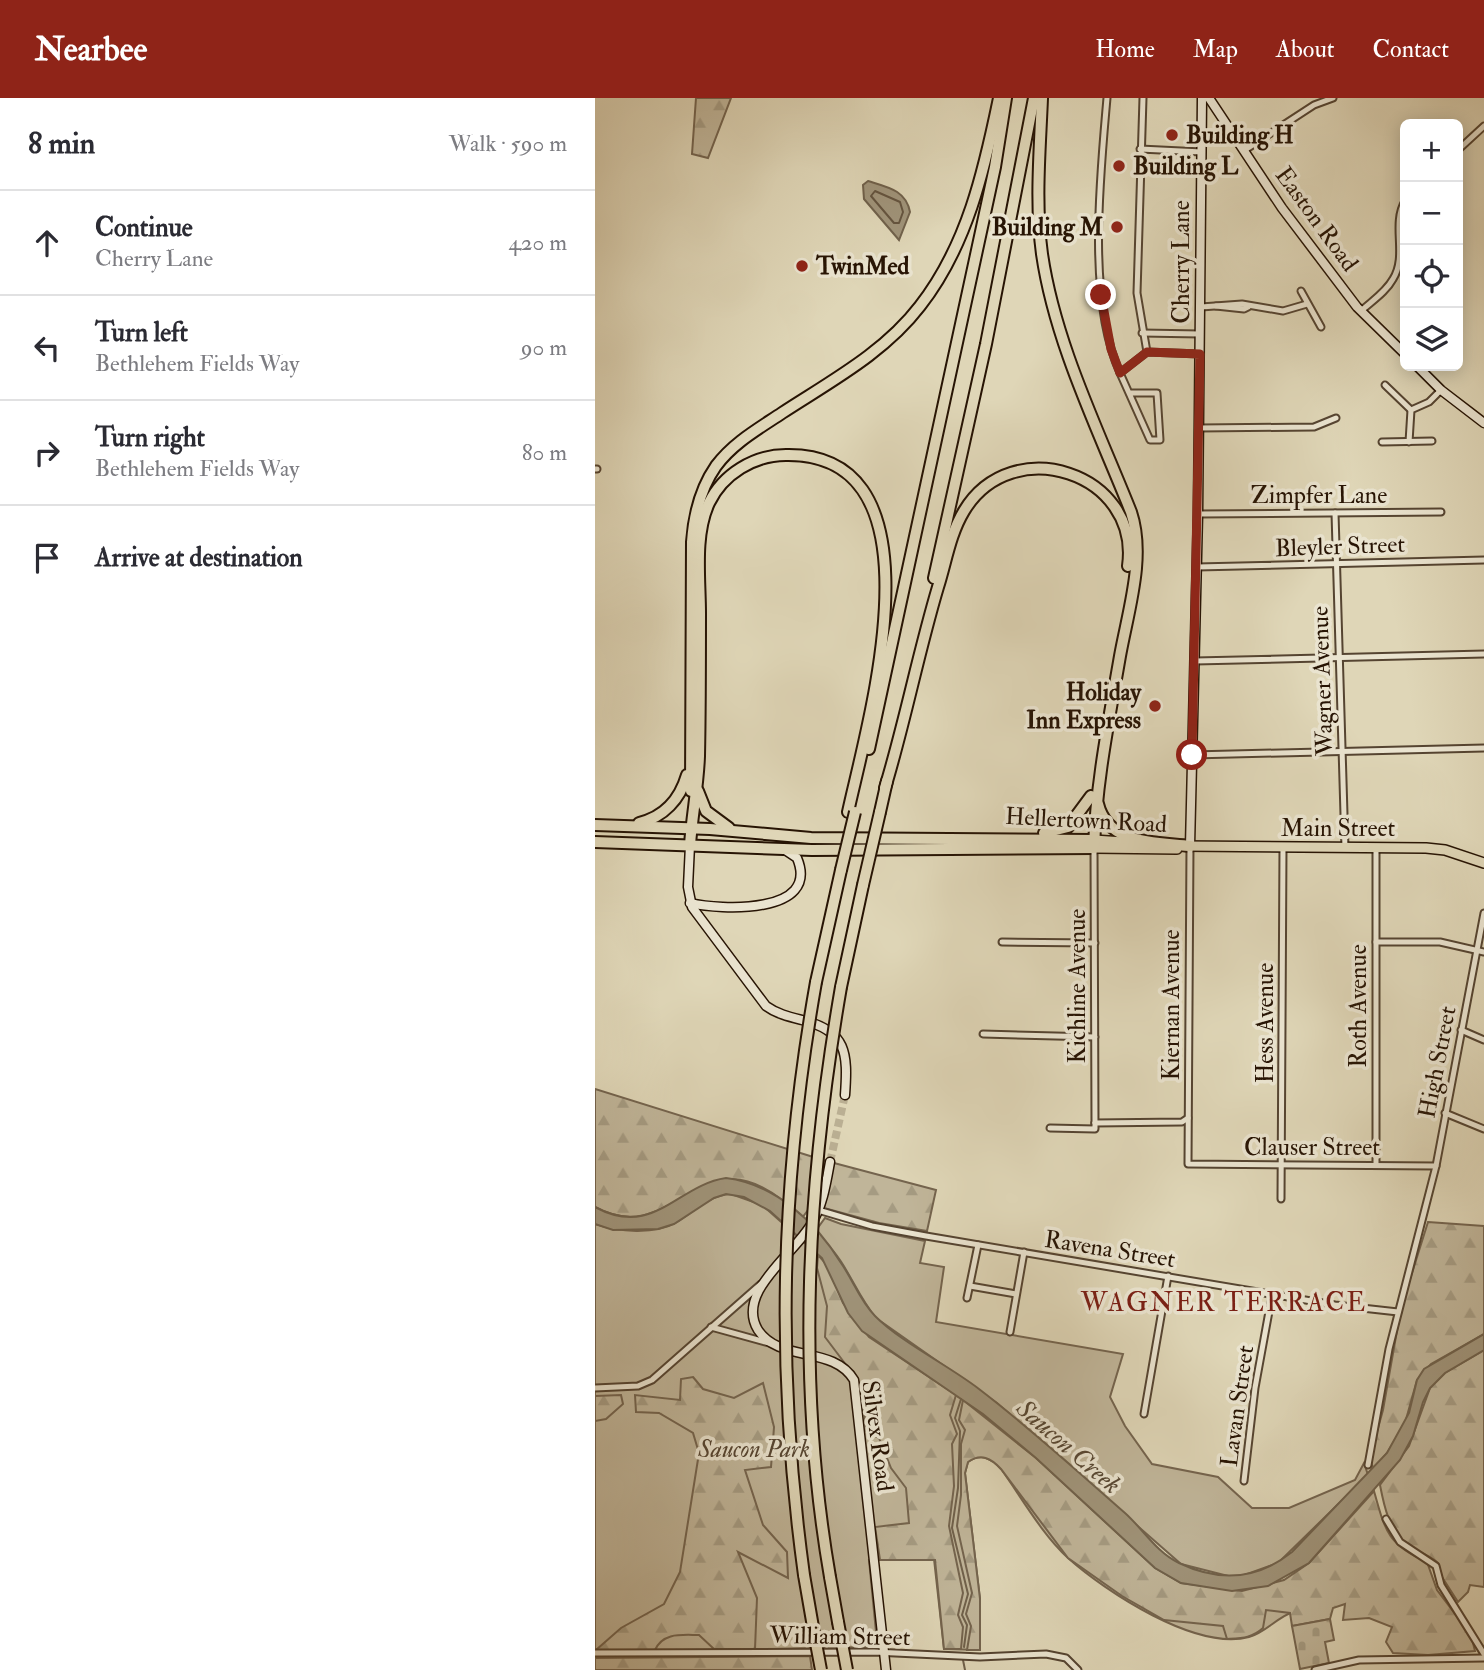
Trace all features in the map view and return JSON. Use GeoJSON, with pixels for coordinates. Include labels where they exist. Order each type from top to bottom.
{"type":"FeatureCollection","features":[{"type":"Feature","properties":{"kind":"highway"},"geometry":{"type":"LineString","coordinates":[[691,829],[689,759],[692,541],[694,516],[704,487],[717,465],[733,447],[874,352],[920,307],[951,258],[968,218],[999,98]]}},
{"type":"Feature","properties":{"kind":"highway"},"geometry":{"type":"LineString","coordinates":[[851,812],[995,167],[1006,98]]}},
{"type":"Feature","properties":{"kind":"highway"},"geometry":{"type":"LineString","coordinates":[[847,1670],[830,1577],[810,1398],[810,1247],[820,1128],[841,987],[986,344],[1034,98]]}},
{"type":"Feature","properties":{"kind":"highway"},"geometry":{"type":"LineString","coordinates":[[1020,838],[1068,827],[1094,792],[1135,576],[1136,535],[1131,512],[1079,380],[1048,288],[1040,235],[1042,98]]}},
{"type":"Feature","properties":{"kind":"highway"},"geometry":{"type":"LineString","coordinates":[[690,845],[697,780],[701,537],[709,503],[731,475],[750,462],[784,455],[816,458],[839,469],[859,486],[877,521],[884,552],[885,617],[841,870],[816,982],[795,1117],[784,1266],[785,1402],[792,1489],[821,1670]]}},
{"type":"Feature","properties":{"kind":"highway"},"geometry":{"type":"LineString","coordinates":[[885,788],[904,724],[925,632],[958,521],[974,497],[988,484],[1011,472],[1045,468],[1072,474],[1103,494],[1122,522],[1128,544],[1125,591],[1094,792],[1092,844]]}},
{"type":"Feature","properties":{"kind":"highway"},"geometry":{"type":"LineString","coordinates":[[626,826],[650,820],[672,804],[686,778],[689,759]]}},
{"type":"Feature","properties":{"kind":"highway"},"geometry":{"type":"LineString","coordinates":[[697,780],[701,801],[711,816],[725,826],[745,832]]}},
{"type":"Feature","properties":{"kind":"highway"},"geometry":{"type":"LineString","coordinates":[[1094,792],[1103,817],[1118,833],[1129,838],[1190,846]]}},
{"type":"Feature","properties":{"kind":"highway","name":"Hellertown Road"},"geometry":{"type":"LineString","coordinates":[[598,823],[823,838],[1020,838],[1092,844]]}},
{"type":"Feature","properties":{"kind":"highway","name":"Hellertown Road"},"geometry":{"type":"LineString","coordinates":[[595,842],[771,849],[1092,844]]}},
{"type":"Feature","properties":{"kind":"main road","name":"Hellertown Road"},"geometry":{"type":"LineString","coordinates":[[1092,844],[1190,846]]}},
{"type":"Feature","properties":{"kind":"main road","name":"Main Street"},"geometry":{"type":"LineString","coordinates":[[1190,846],[1445,850],[1484,863]]}},
{"type":"Feature","properties":{"kind":"street"},"geometry":{"type":"LineString","coordinates":[[1107,98],[1100,196],[1101,295],[1111,349],[1120,373],[1150,440],[1160,440],[1157,393],[1129,393]]}},
{"type":"Feature","properties":{"kind":"street"},"geometry":{"type":"LineString","coordinates":[[1143,98],[1137,293],[1147,352]]}},
{"type":"Feature","properties":{"kind":"street","name":"Cherry Lane"},"geometry":{"type":"LineString","coordinates":[[1190,846],[1198,513],[1202,98]]}},
{"type":"Feature","properties":{"kind":"street","name":"Easton Road"},"geometry":{"type":"LineString","coordinates":[[1209,98],[1282,208],[1361,311],[1400,349]]}},
{"type":"Feature","properties":{"kind":"street"},"geometry":{"type":"LineString","coordinates":[[1245,150],[1314,105],[1333,98]]}},
{"type":"Feature","properties":{"kind":"street"},"geometry":{"type":"LineString","coordinates":[[1463,145],[1484,126]]}},
{"type":"Feature","properties":{"kind":"street"},"geometry":{"type":"LineString","coordinates":[[1140,149],[1202,152]]}},
{"type":"Feature","properties":{"kind":"street"},"geometry":{"type":"LineString","coordinates":[[1139,170],[1201,172]]}},
{"type":"Feature","properties":{"kind":"street"},"geometry":{"type":"LineString","coordinates":[[1361,311],[1383,292],[1397,272],[1400,245]]}},
{"type":"Feature","properties":{"kind":"street"},"geometry":{"type":"LineString","coordinates":[[1301,291],[1321,327]]}},
{"type":"Feature","properties":{"kind":"street"},"geometry":{"type":"LineString","coordinates":[[1201,307],[1248,307],[1283,311],[1307,304]]}},
{"type":"Feature","properties":{"kind":"street"},"geometry":{"type":"LineString","coordinates":[[1142,333],[1200,334]]}},
{"type":"Feature","properties":{"kind":"street"},"geometry":{"type":"LineString","coordinates":[[1120,373],[1147,352],[1200,354]]}},
{"type":"Feature","properties":{"kind":"street"},"geometry":{"type":"LineString","coordinates":[[1422,371],[1441,390],[1484,423]]}},
{"type":"Feature","properties":{"kind":"street"},"geometry":{"type":"LineString","coordinates":[[1385,385],[1411,410],[1409,442]]}},
{"type":"Feature","properties":{"kind":"street"},"geometry":{"type":"LineString","coordinates":[[1411,410],[1429,402],[1441,390]]}},
{"type":"Feature","properties":{"kind":"street"},"geometry":{"type":"LineString","coordinates":[[1199,428],[1314,427],[1336,418]]}},
{"type":"Feature","properties":{"kind":"street"},"geometry":{"type":"LineString","coordinates":[[1383,442],[1432,441]]}},
{"type":"Feature","properties":{"kind":"street","name":"Zimpfer Lane"},"geometry":{"type":"LineString","coordinates":[[1198,513],[1441,512]]}},
{"type":"Feature","properties":{"kind":"street","name":"Wagner Avenue"},"geometry":{"type":"LineString","coordinates":[[1335,513],[1345,848]]}},
{"type":"Feature","properties":{"kind":"street","name":"Bleyler Street"},"geometry":{"type":"LineString","coordinates":[[1196,567],[1484,560]]}},
{"type":"Feature","properties":{"kind":"street"},"geometry":{"type":"LineString","coordinates":[[1195,661],[1484,654]]}},
{"type":"Feature","properties":{"kind":"street"},"geometry":{"type":"LineString","coordinates":[[1192,755],[1342,749],[1484,748]]}},
{"type":"Feature","properties":{"kind":"street","name":"Kichline Avenue"},"geometry":{"type":"LineString","coordinates":[[1092,844],[1095,1123]]}},
{"type":"Feature","properties":{"kind":"street"},"geometry":{"type":"LineString","coordinates":[[690,845],[690,903],[700,921],[767,1006],[820,1024],[839,1039],[847,1065],[845,1094]]}},
{"type":"Feature","properties":{"kind":"street","name":"Kiernan Avenue"},"geometry":{"type":"LineString","coordinates":[[1188,1164],[1190,846]]}},
{"type":"Feature","properties":{"kind":"street","name":"Hess Avenue"},"geometry":{"type":"LineString","coordinates":[[1281,1199],[1283,848]]}},
{"type":"Feature","properties":{"kind":"street","name":"Roth Avenue"},"geometry":{"type":"LineString","coordinates":[[1376,848],[1376,1165]]}},
{"type":"Feature","properties":{"kind":"street"},"geometry":{"type":"LineString","coordinates":[[690,903],[716,907],[769,905],[782,900],[797,882],[799,863],[792,853],[771,849]]}},
{"type":"Feature","properties":{"kind":"street","name":"High Street"},"geometry":{"type":"LineString","coordinates":[[1368,1465],[1398,1312],[1436,1166],[1484,913]]}},
{"type":"Feature","properties":{"kind":"street"},"geometry":{"type":"LineString","coordinates":[[1002,942],[1095,943]]}},
{"type":"Feature","properties":{"kind":"street"},"geometry":{"type":"LineString","coordinates":[[1376,942],[1440,942],[1484,952]]}},
{"type":"Feature","properties":{"kind":"street"},"geometry":{"type":"LineString","coordinates":[[1461,1031],[1484,1040]]}},
{"type":"Feature","properties":{"kind":"street"},"geometry":{"type":"LineString","coordinates":[[982,1034],[1095,1037]]}},
{"type":"Feature","properties":{"kind":"street"},"geometry":{"type":"LineString","coordinates":[[1445,1113],[1484,1129]]}},
{"type":"Feature","properties":{"kind":"street"},"geometry":{"type":"LineString","coordinates":[[1050,1128],[1095,1129],[1095,1123],[1182,1122],[1188,1118]]}},
{"type":"Feature","properties":{"kind":"street"},"geometry":{"type":"LineString","coordinates":[[595,1388],[645,1383],[762,1283],[798,1245],[811,1223],[818,1210],[830,1162]]}},
{"type":"Feature","properties":{"kind":"street","name":"Clauser Street"},"geometry":{"type":"LineString","coordinates":[[1188,1164],[1436,1166]]}},
{"type":"Feature","properties":{"kind":"street","name":"Ravena Street"},"geometry":{"type":"LineString","coordinates":[[818,1210],[872,1226],[978,1245],[1272,1295],[1398,1312]]}},
{"type":"Feature","properties":{"kind":"street"},"geometry":{"type":"LineString","coordinates":[[967,1298],[978,1245]]}},
{"type":"Feature","properties":{"kind":"street"},"geometry":{"type":"LineString","coordinates":[[1010,1332],[1024,1252]]}},
{"type":"Feature","properties":{"kind":"street"},"geometry":{"type":"LineString","coordinates":[[1144,1414],[1168,1276]]}},
{"type":"Feature","properties":{"kind":"street"},"geometry":{"type":"LineString","coordinates":[[762,1283],[754,1296],[753,1319],[764,1338],[776,1346]]}},
{"type":"Feature","properties":{"kind":"street"},"geometry":{"type":"LineString","coordinates":[[970,1286],[1016,1294]]}},
{"type":"Feature","properties":{"kind":"street","name":"Lavan Street"},"geometry":{"type":"LineString","coordinates":[[1244,1481],[1255,1388],[1272,1295]]}},
{"type":"Feature","properties":{"kind":"street"},"geometry":{"type":"LineString","coordinates":[[711,1327],[776,1346]]}},
{"type":"Feature","properties":{"kind":"street","name":"Silvex Road"},"geometry":{"type":"LineString","coordinates":[[776,1346],[834,1361],[845,1368],[854,1380],[886,1670]]}},
{"type":"Feature","properties":{"kind":"street"},"geometry":{"type":"LineString","coordinates":[[1315,1670],[1359,1660],[1484,1656],[1441,1585],[1436,1566],[1400,1542],[1386,1519]]}},
{"type":"Feature","properties":{"kind":"street","name":"William Street"},"geometry":{"type":"LineString","coordinates":[[595,1653],[885,1653],[980,1657],[1058,1655],[1066,1658],[1078,1670]]}},
{"type":"Feature","properties":{"kind":"green space"},"geometry":{"type":"Polygon","coordinates":[[[696,98],[731,98],[708,158],[692,154],[696,98]]]}},
{"type":"Feature","properties":{"kind":"green space"},"geometry":{"type":"Polygon","coordinates":[[[595,1089],[826,1161],[814,1202],[802,1218],[768,1190],[739,1180],[715,1182],[649,1214],[624,1216],[595,1207],[595,1089]]]}},
{"type":"Feature","properties":{"kind":"green space"},"geometry":{"type":"Polygon","coordinates":[[[834,1163],[936,1190],[927,1231],[879,1223],[824,1208],[834,1163]]]}},
{"type":"Feature","properties":{"kind":"green space","name":"Saucon Park"},"geometry":{"type":"Polygon","coordinates":[[[731,1194],[762,1205],[806,1244],[825,1218],[841,1224],[925,1241],[920,1263],[944,1267],[936,1322],[1123,1354],[1110,1397],[1125,1426],[1152,1464],[1218,1477],[1252,1508],[1289,1508],[1355,1480],[1364,1463],[1368,1475],[1278,1563],[1236,1578],[1181,1564],[997,1403],[876,1318],[833,1250],[825,1242],[822,1258],[907,1361],[983,1414],[1036,1458],[1165,1575],[1181,1583],[1295,1611],[1255,1635],[1228,1639],[1204,1635],[1153,1616],[1105,1587],[1068,1558],[1040,1526],[1001,1469],[982,1457],[968,1462],[965,1473],[980,1599],[980,1650],[944,1649],[934,1559],[869,1560],[877,1642],[868,1647],[630,1652],[595,1649],[595,1224],[625,1230],[658,1229],[677,1222],[709,1200],[731,1194]]]}},
{"type":"Feature","properties":{"kind":"green space"},"geometry":{"type":"Polygon","coordinates":[[[1428,1222],[1484,1226],[1484,1334],[1431,1364],[1417,1380],[1405,1423],[1373,1470],[1370,1457],[1383,1410],[1401,1308],[1428,1222]]]}},
{"type":"Feature","properties":{"kind":"green space"},"geometry":{"type":"Polygon","coordinates":[[[818,1255],[828,1266],[843,1303],[869,1337],[956,1395],[950,1415],[957,1434],[952,1444],[954,1486],[949,1526],[963,1593],[958,1615],[963,1627],[961,1649],[944,1649],[935,1560],[880,1560],[875,1527],[909,1523],[906,1488],[891,1468],[879,1438],[866,1431],[862,1386],[825,1337],[827,1306],[817,1268],[818,1255]]]}},
{"type":"Feature","properties":{"kind":"green space"},"geometry":{"type":"Polygon","coordinates":[[[1484,1350],[1484,1587],[1470,1585],[1468,1592],[1458,1602],[1442,1577],[1438,1563],[1408,1545],[1396,1533],[1386,1510],[1380,1485],[1409,1446],[1430,1388],[1445,1373],[1484,1350]]]}},
{"type":"Feature","properties":{"kind":"green space"},"geometry":{"type":"Polygon","coordinates":[[[693,1377],[703,1389],[734,1398],[763,1383],[774,1427],[771,1467],[745,1470],[763,1525],[787,1552],[788,1578],[738,1552],[757,1598],[755,1649],[714,1649],[699,1635],[686,1635],[668,1637],[658,1644],[655,1650],[596,1650],[621,1628],[664,1604],[680,1572],[699,1453],[693,1433],[659,1413],[636,1412],[635,1395],[680,1400],[681,1379],[693,1377]]]}},
{"type":"Feature","properties":{"kind":"green space"},"geometry":{"type":"Polygon","coordinates":[[[621,1395],[623,1404],[606,1419],[595,1421],[595,1396],[621,1395]]]}},
{"type":"Feature","properties":{"kind":"green space"},"geometry":{"type":"Polygon","coordinates":[[[963,1400],[1036,1458],[1155,1568],[1181,1583],[1242,1591],[1284,1580],[1309,1563],[1374,1491],[1381,1517],[1390,1535],[1404,1549],[1427,1562],[1437,1590],[1471,1635],[1475,1651],[1428,1655],[1393,1653],[1386,1642],[1392,1627],[1369,1618],[1343,1620],[1345,1604],[1333,1608],[1330,1619],[1292,1626],[1290,1613],[1266,1610],[1263,1628],[1259,1631],[1251,1636],[1227,1639],[1223,1626],[1164,1620],[1122,1596],[1068,1558],[1001,1469],[982,1457],[968,1462],[965,1473],[980,1599],[980,1650],[967,1650],[971,1626],[966,1614],[972,1593],[957,1526],[961,1495],[961,1444],[965,1430],[959,1420],[963,1400]]]}},
{"type":"Feature","properties":{"kind":"green space"},"geometry":{"type":"Polygon","coordinates":[[[1330,1619],[1334,1640],[1325,1642],[1329,1663],[1300,1669],[1292,1626],[1330,1619]]]}},
{"type":"Feature","properties":{"kind":"green space"},"geometry":{"type":"Polygon","coordinates":[[[810,1656],[812,1670],[595,1670],[595,1658],[810,1656]]]}},
{"type":"Feature","properties":{"kind":"water"},"geometry":{"type":"Polygon","coordinates":[[[868,181],[895,190],[908,205],[910,212],[899,240],[864,199],[863,185],[868,181]]]}},
{"type":"Feature","properties":{"kind":"water"},"geometry":{"type":"Polygon","coordinates":[[[726,1178],[761,1188],[793,1207],[831,1248],[865,1304],[886,1326],[967,1380],[1017,1419],[1125,1513],[1171,1559],[1209,1573],[1251,1573],[1292,1552],[1387,1453],[1409,1413],[1417,1380],[1424,1369],[1484,1334],[1484,1350],[1445,1373],[1430,1388],[1413,1436],[1400,1460],[1309,1563],[1268,1586],[1232,1591],[1181,1583],[1155,1568],[1036,1458],[983,1414],[862,1331],[848,1313],[822,1258],[770,1211],[744,1197],[726,1194],[714,1198],[674,1224],[658,1229],[613,1230],[595,1224],[595,1207],[616,1215],[633,1217],[649,1214],[693,1190],[726,1178]]]}},
{"type":"Feature","properties":{"kind":"waterway"},"geometry":{"type":"LineString","coordinates":[[961,1399],[955,1418],[960,1431],[958,1488],[952,1528],[968,1594],[962,1615],[967,1625],[964,1647]]}},
{"type":"Feature","properties":{"kind":"waterway"},"geometry":{"type":"LineString","coordinates":[[963,1660],[965,1670]]}},
{"type":"Feature","properties":{"kind":"tunnel"},"geometry":{"type":"LineString","coordinates":[[830,1162],[845,1095]]}},
{"type":"Feature","properties":{"kind":"place","name":"Building H"},"geometry":{"type":"Point","coordinates":[1172,135]}},
{"type":"Feature","properties":{"kind":"place","name":"Building L"},"geometry":{"type":"Point","coordinates":[1119,166]}},
{"type":"Feature","properties":{"kind":"place","name":"Building M"},"geometry":{"type":"Point","coordinates":[1117,227]}},
{"type":"Feature","properties":{"kind":"place","name":"TwinMed"},"geometry":{"type":"Point","coordinates":[802,266]}},
{"type":"Feature","properties":{"kind":"place","name":"Holiday Inn Express"},"geometry":{"type":"Point","coordinates":[1155,706]}},
{"type":"Feature","properties":{"kind":"district","name":"WAGNER TERRACE"},"geometry":{"type":"Point","coordinates":[1224,1302]}},
{"type":"Feature","properties":{"kind":"route"},"geometry":{"type":"LineString","coordinates":[[1101,295],[1111,349],[1120,373],[1147,352],[1200,354],[1192,755]]}},
{"type":"Feature","properties":{"kind":"water label","name":"Saucon Creek"},"geometry":{"type":"Point","coordinates":[1069,1446]}}]}
